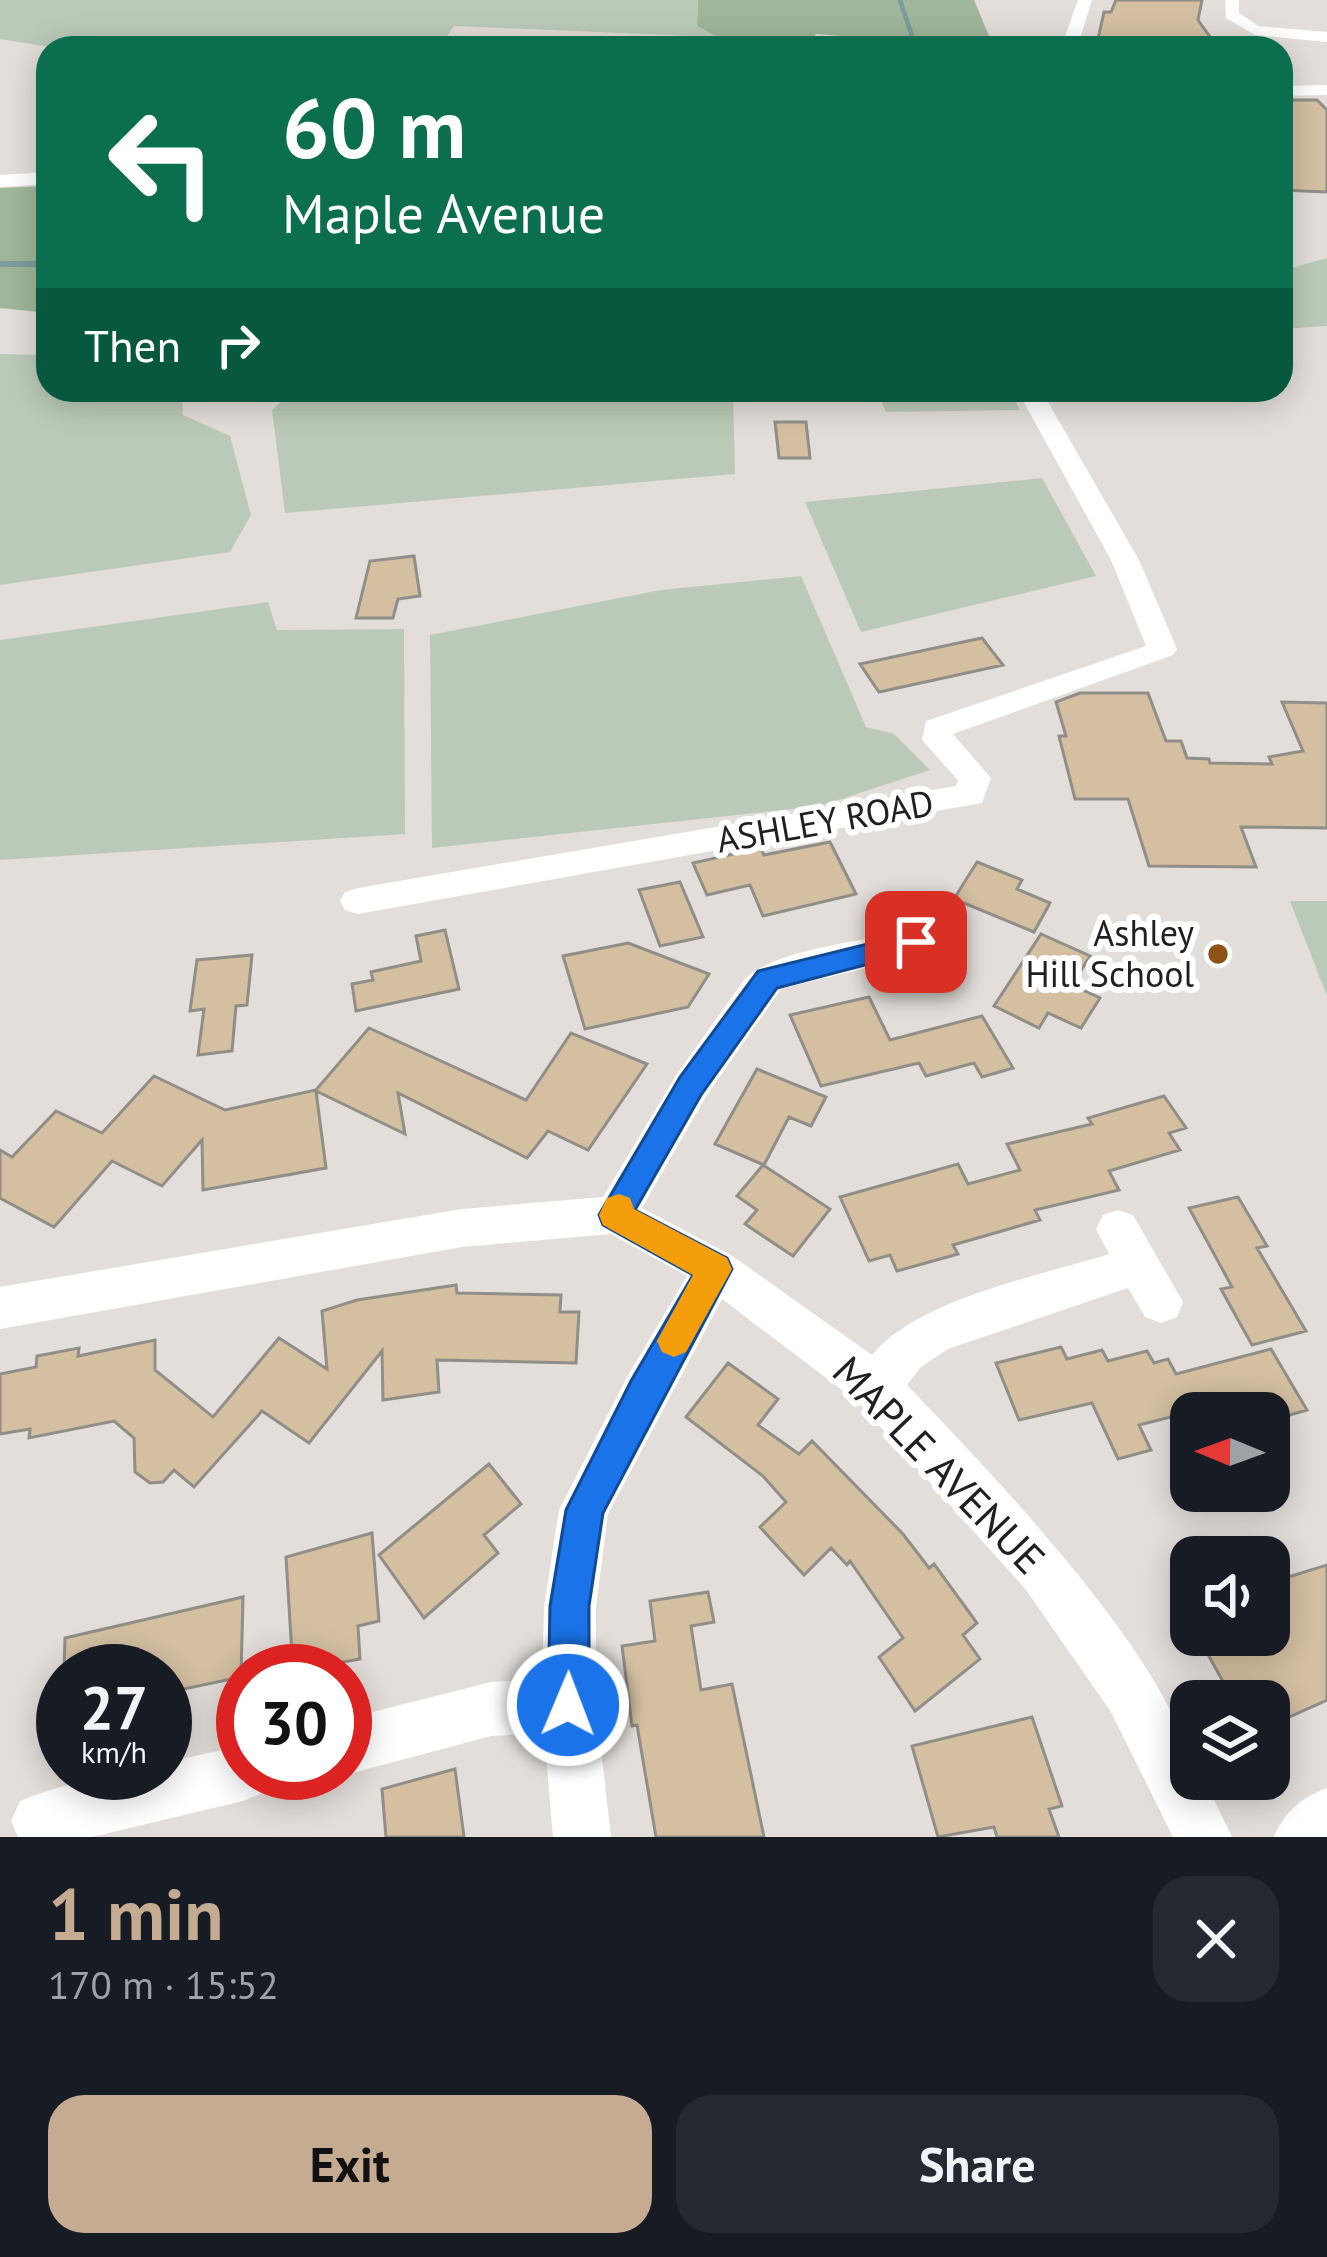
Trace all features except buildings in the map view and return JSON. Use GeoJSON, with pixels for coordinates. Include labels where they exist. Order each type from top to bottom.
{"type":"FeatureCollection","features":[{"type":"Feature","properties":{"kind":"street"},"geometry":{"type":"LineString","coordinates":[[1073,36],[1085,0]]}},
{"type":"Feature","properties":{"kind":"street"},"geometry":{"type":"LineString","coordinates":[[1232,0],[1231,15],[1256,30],[1327,37]]}},
{"type":"Feature","properties":{"kind":"street"},"geometry":{"type":"LineString","coordinates":[[1293,91],[1327,90]]}},
{"type":"Feature","properties":{"kind":"street"},"geometry":{"type":"LineString","coordinates":[[0,181],[36,179]]}},
{"type":"Feature","properties":{"kind":"street","name":"ASHLEY ROAD"},"geometry":{"type":"LineString","coordinates":[[358,902],[970,795],[975,778],[938,740],[937,728],[1162,649],[1125,560],[1036,402]]}},
{"type":"Feature","properties":{"kind":"street"},"geometry":{"type":"LineString","coordinates":[[0,1308],[203,1269],[462,1228],[615,1215],[691,1086],[768,979],[918,942]]}},
{"type":"Feature","properties":{"kind":"street","name":"MAPLE AVENUE"},"geometry":{"type":"LineString","coordinates":[[615,1215],[715,1269],[825,1346],[876,1388],[968,1483],[1044,1572],[1130,1694],[1203,1837]]}},
{"type":"Feature","properties":{"kind":"street"},"geometry":{"type":"LineString","coordinates":[[876,1388],[905,1351],[934,1332],[1139,1265]]}},
{"type":"Feature","properties":{"kind":"street"},"geometry":{"type":"LineString","coordinates":[[582,1837],[568,1705],[570,1606],[584,1510],[715,1269]]}},
{"type":"Feature","properties":{"kind":"street"},"geometry":{"type":"LineString","coordinates":[[372,1740],[491,1709],[568,1705]]}},
{"type":"Feature","properties":{"kind":"street"},"geometry":{"type":"LineString","coordinates":[[40,1821],[101,1823],[216,1783]]}},
{"type":"Feature","properties":{"kind":"street"},"geometry":{"type":"LineString","coordinates":[[1303,1837],[1327,1816]]}},
{"type":"Feature","properties":{"kind":"green space"},"geometry":{"type":"Polygon","coordinates":[[[0,0],[698,0],[697,26],[715,36],[454,26],[447,36],[36,36],[36,45],[0,39],[0,0]]]}},
{"type":"Feature","properties":{"kind":"green space"},"geometry":{"type":"Polygon","coordinates":[[[698,0],[974,0],[989,36],[716,36],[697,26],[698,0]]]}},
{"type":"Feature","properties":{"kind":"green space"},"geometry":{"type":"Polygon","coordinates":[[[36,186],[36,312],[0,308],[0,188],[36,186]]]}},
{"type":"Feature","properties":{"kind":"green space"},"geometry":{"type":"Polygon","coordinates":[[[1327,258],[1327,326],[1293,328],[1293,268],[1327,258]]]}},
{"type":"Feature","properties":{"kind":"green space"},"geometry":{"type":"Polygon","coordinates":[[[0,354],[36,355],[36,402],[182,402],[183,415],[230,436],[251,515],[230,552],[0,585],[0,354]]]}},
{"type":"Feature","properties":{"kind":"green space"},"geometry":{"type":"Polygon","coordinates":[[[281,402],[733,402],[735,474],[285,513],[272,410],[281,402]]]}},
{"type":"Feature","properties":{"kind":"green space"},"geometry":{"type":"Polygon","coordinates":[[[882,402],[1016,402],[1020,410],[886,412],[882,402]]]}},
{"type":"Feature","properties":{"kind":"green space"},"geometry":{"type":"Polygon","coordinates":[[[1042,478],[1096,576],[861,632],[805,502],[1042,478]]]}},
{"type":"Feature","properties":{"kind":"green space"},"geometry":{"type":"Polygon","coordinates":[[[801,576],[866,727],[894,734],[930,770],[820,806],[432,848],[430,635],[661,590],[801,576]]]}},
{"type":"Feature","properties":{"kind":"green space"},"geometry":{"type":"Polygon","coordinates":[[[268,602],[277,630],[404,629],[405,834],[0,860],[0,640],[268,602]]]}},
{"type":"Feature","properties":{"kind":"green space"},"geometry":{"type":"Polygon","coordinates":[[[1290,901],[1327,901],[1327,996],[1290,901]]]}},
{"type":"Feature","properties":{"kind":"waterway"},"geometry":{"type":"LineString","coordinates":[[900,0],[912,36]]}},
{"type":"Feature","properties":{"kind":"waterway"},"geometry":{"type":"LineString","coordinates":[[0,264],[36,264]]}},
{"type":"Feature","properties":{"kind":"slow traffic"},"geometry":{"type":"LineString","coordinates":[[619,1208],[615,1215],[715,1269],[674,1341]]}},
{"type":"Feature","properties":{"kind":"place","name":"Ashley Hill School"},"geometry":{"type":"Point","coordinates":[1218,954]}},
{"type":"Feature","properties":{"kind":"route"},"geometry":{"type":"LineString","coordinates":[[568,1705],[570,1606],[584,1510],[715,1269],[615,1215],[691,1086],[768,979],[916,942]]}}]}
